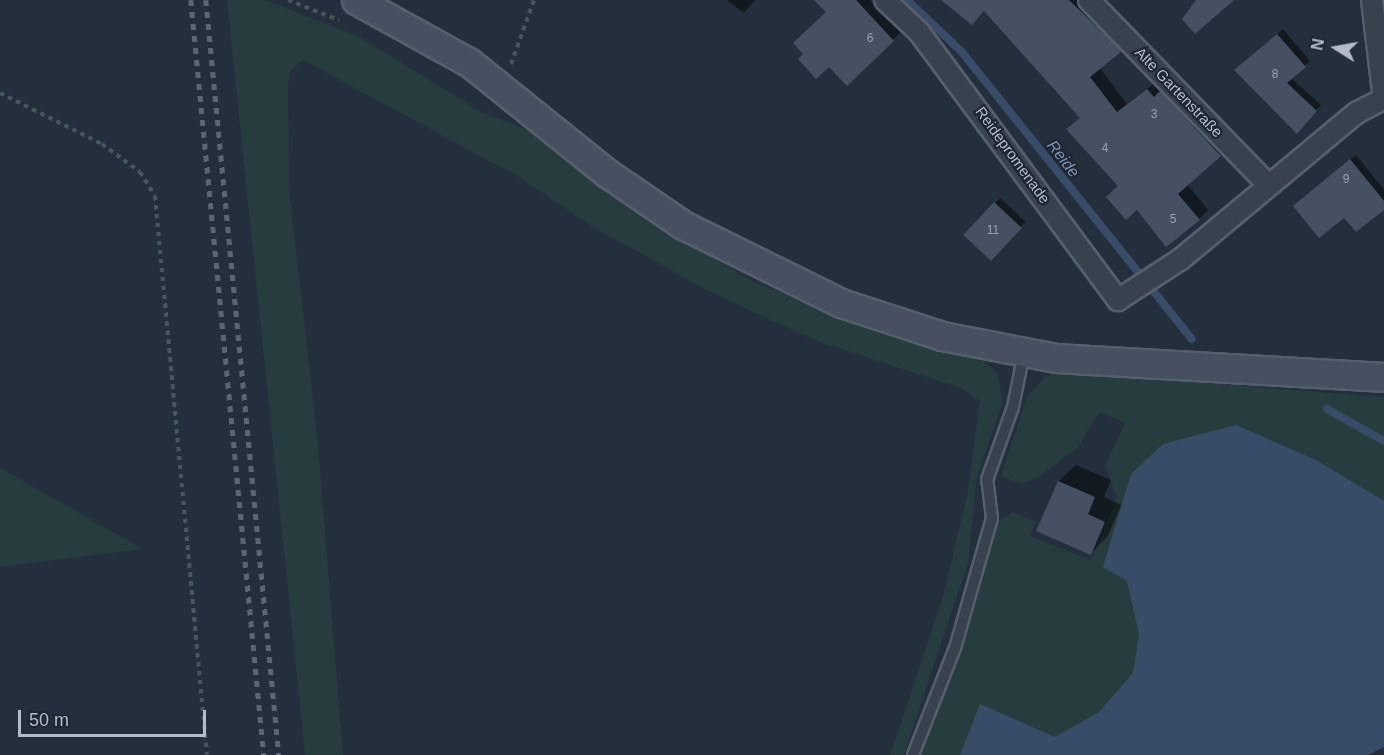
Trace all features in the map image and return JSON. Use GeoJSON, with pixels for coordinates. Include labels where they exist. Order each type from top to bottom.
{"type":"FeatureCollection","features":[{"type":"Feature","properties":{"kind":"main road"},"geometry":{"type":"LineString","coordinates":[[356,0],[413,27],[497,83],[608,173],[740,258],[877,316],[1024,353],[1141,365],[1384,377]]}},
{"type":"Feature","properties":{"kind":"street","name":"Reidepromenade"},"geometry":{"type":"LineString","coordinates":[[885,0],[926,40],[1118,300],[1145,282],[1268,185]]}},
{"type":"Feature","properties":{"kind":"street","name":"Alte Gartenstraße"},"geometry":{"type":"LineString","coordinates":[[1089,0],[1268,185]]}},
{"type":"Feature","properties":{"kind":"street"},"geometry":{"type":"LineString","coordinates":[[1268,185],[1356,113],[1384,100],[1372,0]]}},
{"type":"Feature","properties":{"kind":"lane"},"geometry":{"type":"LineString","coordinates":[[913,755],[955,648],[992,518],[987,480],[1013,407],[1024,353]]}},
{"type":"Feature","properties":{"kind":"path"},"geometry":{"type":"LineString","coordinates":[[497,83],[522,41],[534,0]]}},
{"type":"Feature","properties":{"kind":"path"},"geometry":{"type":"LineString","coordinates":[[0,93],[102,144],[140,172],[155,196],[207,755]]}},
{"type":"Feature","properties":{"kind":"green space"},"geometry":{"type":"Polygon","coordinates":[[[227,0],[265,0],[358,36],[483,113],[536,133],[644,217],[752,281],[888,335],[983,361],[997,373],[1003,402],[977,476],[968,563],[904,755],[890,755],[942,600],[967,497],[980,401],[961,388],[814,340],[707,290],[593,227],[519,177],[303,60],[290,71],[288,87],[289,187],[318,444],[343,755],[305,755],[227,0]]]}},
{"type":"Feature","properties":{"kind":"green space"},"geometry":{"type":"Polygon","coordinates":[[[1061,372],[1384,397],[1384,509],[1137,607],[1142,650],[1132,688],[1097,729],[968,755],[919,755],[956,664],[995,524],[1013,512],[1036,522],[1030,536],[1091,560],[1117,498],[1105,466],[1125,423],[1099,412],[1078,447],[1040,476],[1022,484],[1001,476],[1027,397],[1045,377],[1061,372]]]}},
{"type":"Feature","properties":{"kind":"green space"},"geometry":{"type":"Polygon","coordinates":[[[0,468],[143,549],[0,567],[0,468]]]}},
{"type":"Feature","properties":{"kind":"water"},"geometry":{"type":"Polygon","coordinates":[[[1236,425],[1316,460],[1384,501],[1384,747],[1368,755],[960,755],[980,704],[1055,737],[1099,712],[1133,673],[1139,634],[1127,581],[1103,567],[1131,474],[1163,444],[1236,425]]]}},
{"type":"Feature","properties":{"kind":"building"},"geometry":{"type":"Polygon","coordinates":[[[814,0],[856,0],[894,41],[847,86],[829,67],[816,79],[798,59],[803,54],[793,43],[826,12],[814,0]]]}},
{"type":"Feature","properties":{"kind":"building"},"geometry":{"type":"Polygon","coordinates":[[[941,0],[1069,0],[1122,51],[1090,77],[1117,112],[1147,89],[1154,97],[1160,91],[1221,156],[1178,194],[1200,220],[1166,247],[1137,210],[1126,220],[1106,197],[1118,186],[1066,129],[1080,118],[984,11],[972,25],[941,0]]]}},
{"type":"Feature","properties":{"kind":"building"},"geometry":{"type":"Polygon","coordinates":[[[1196,0],[1234,0],[1195,34],[1182,19],[1196,0]]]}},
{"type":"Feature","properties":{"kind":"building"},"geometry":{"type":"Polygon","coordinates":[[[1277,34],[1306,67],[1287,83],[1317,111],[1297,134],[1234,70],[1277,34]]]}},
{"type":"Feature","properties":{"kind":"building"},"geometry":{"type":"Polygon","coordinates":[[[1350,159],[1384,201],[1384,210],[1356,232],[1344,218],[1319,238],[1293,206],[1350,159]]]}},
{"type":"Feature","properties":{"kind":"building"},"geometry":{"type":"Polygon","coordinates":[[[994,202],[1022,228],[991,261],[963,235],[994,202]]]}},
{"type":"Feature","properties":{"kind":"building"},"geometry":{"type":"Polygon","coordinates":[[[1058,481],[1095,497],[1088,514],[1105,522],[1091,555],[1036,531],[1058,481]]]}},
{"type":"Feature","properties":{"kind":"waterway","name":"Reide"},"geometry":{"type":"LineString","coordinates":[[907,0],[961,51],[1192,339]]}},
{"type":"Feature","properties":{"kind":"waterway","name":"Reide"},"geometry":{"type":"LineString","coordinates":[[1327,409],[1384,441]]}},
{"type":"Feature","properties":{"kind":"railway"},"geometry":{"type":"LineString","coordinates":[[191,0],[264,755]]}},
{"type":"Feature","properties":{"kind":"railway"},"geometry":{"type":"LineString","coordinates":[[206,0],[279,755]]}}]}
